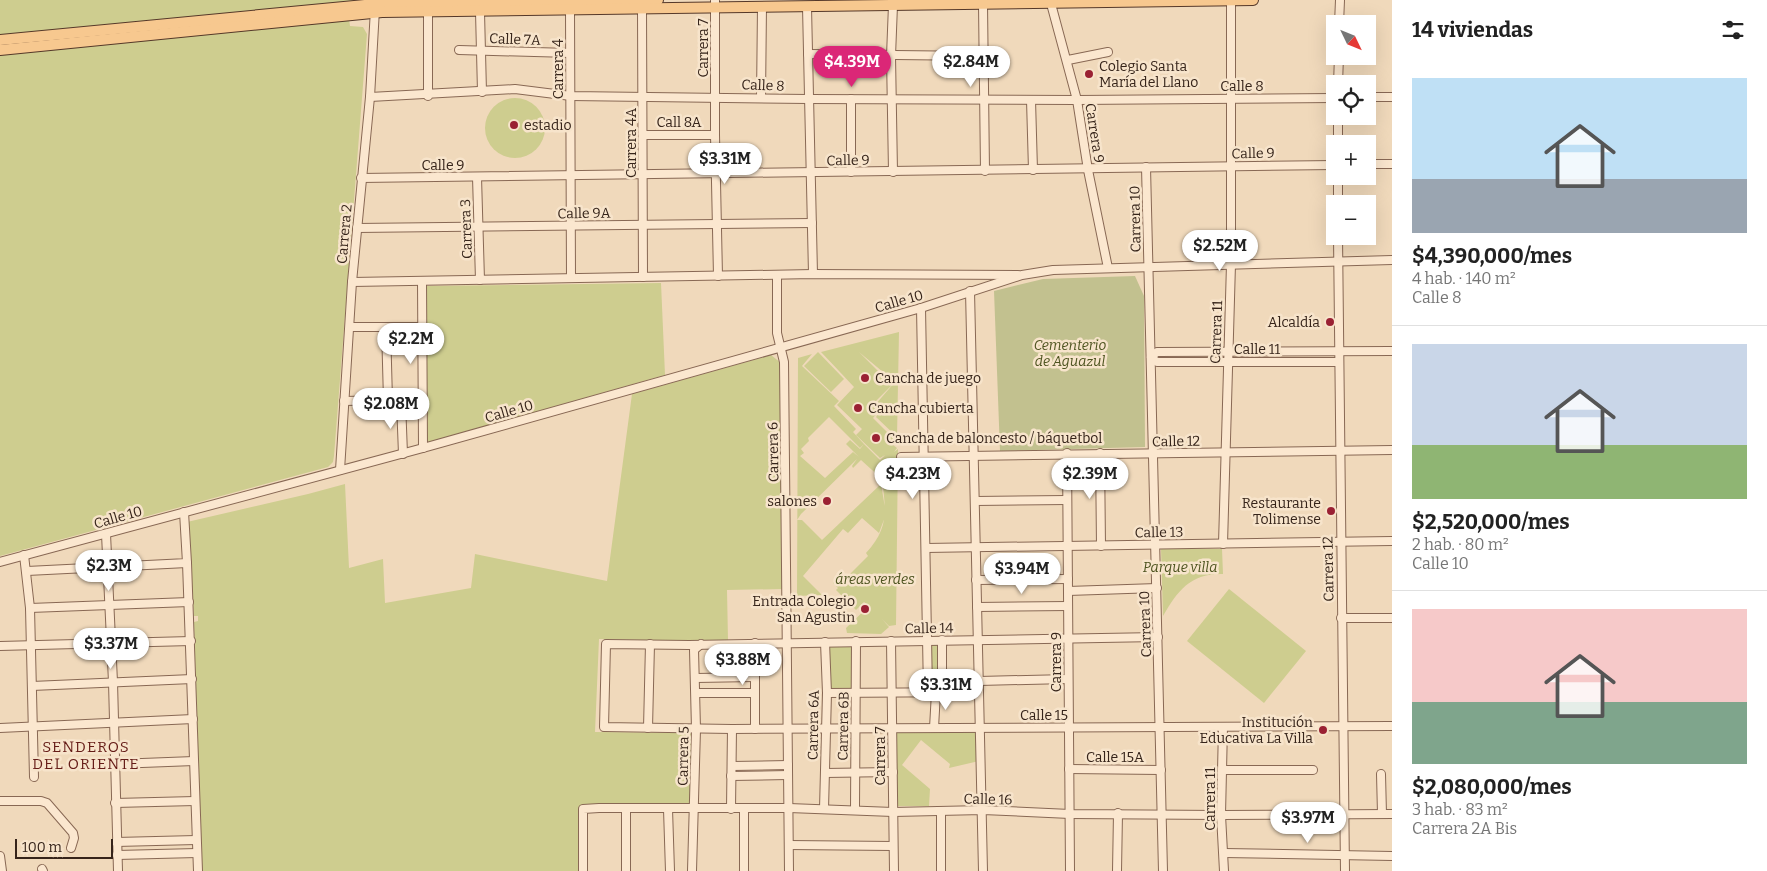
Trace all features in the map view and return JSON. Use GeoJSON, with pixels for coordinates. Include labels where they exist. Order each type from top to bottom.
{"type":"FeatureCollection","features":[{"type":"Feature","properties":{"kind":"main road"},"geometry":{"type":"LineString","coordinates":[[0,40],[375,5],[570,4],[658,0]]}},
{"type":"Feature","properties":{"kind":"main road"},"geometry":{"type":"LineString","coordinates":[[480,5],[537,1],[642,9],[715,4],[807,7],[1253,0]]}},
{"type":"Feature","properties":{"kind":"main road"},"geometry":{"type":"LineString","coordinates":[[0,50],[375,5]]}},
{"type":"Feature","properties":{"kind":"street"},"geometry":{"type":"LineString","coordinates":[[362,0],[375,5]]}},
{"type":"Feature","properties":{"kind":"street","name":"Carrera 11"},"geometry":{"type":"LineString","coordinates":[[1223,544],[1232,264],[1231,0]]}},
{"type":"Feature","properties":{"kind":"street"},"geometry":{"type":"LineString","coordinates":[[1340,0],[1340,15]]}},
{"type":"Feature","properties":{"kind":"street","name":"Carrera 9"},"geometry":{"type":"LineString","coordinates":[[1051,2],[1068,60],[1077,100],[1088,170],[1108,268]]}},
{"type":"Feature","properties":{"kind":"street","name":"Carrera 4"},"geometry":{"type":"LineString","coordinates":[[570,4],[571,278]]}},
{"type":"Feature","properties":{"kind":"street","name":"Carrera 7"},"geometry":{"type":"LineString","coordinates":[[715,4],[715,96]]}},
{"type":"Feature","properties":{"kind":"street"},"geometry":{"type":"LineString","coordinates":[[983,4],[982,56],[985,170]]}},
{"type":"Feature","properties":{"kind":"street","name":"Carrera 2"},"geometry":{"type":"LineString","coordinates":[[340,470],[352,282],[370,98],[375,5]]}},
{"type":"Feature","properties":{"kind":"street"},"geometry":{"type":"LineString","coordinates":[[425,5],[428,96]]}},
{"type":"Feature","properties":{"kind":"street"},"geometry":{"type":"LineString","coordinates":[[480,5],[482,92]]}},
{"type":"Feature","properties":{"kind":"street"},"geometry":{"type":"LineString","coordinates":[[892,172],[891,56],[893,5]]}},
{"type":"Feature","properties":{"kind":"street"},"geometry":{"type":"LineString","coordinates":[[761,98],[762,6]]}},
{"type":"Feature","properties":{"kind":"street"},"geometry":{"type":"LineString","coordinates":[[807,7],[813,274]]}},
{"type":"Feature","properties":{"kind":"street","name":"Carrera 4A"},"geometry":{"type":"LineString","coordinates":[[642,9],[644,96],[643,277]]}},
{"type":"Feature","properties":{"kind":"street","name":"Calle 7A"},"geometry":{"type":"LineString","coordinates":[[459,50],[570,53]]}},
{"type":"Feature","properties":{"kind":"street"},"geometry":{"type":"LineString","coordinates":[[1068,60],[1108,52]]}},
{"type":"Feature","properties":{"kind":"street"},"geometry":{"type":"LineString","coordinates":[[808,54],[982,56]]}},
{"type":"Feature","properties":{"kind":"street","name":"Calle 8"},"geometry":{"type":"LineString","coordinates":[[370,98],[428,96],[515,89],[571,96],[715,96],[808,99],[1077,100],[1326,98]]}},
{"type":"Feature","properties":{"kind":"street"},"geometry":{"type":"LineString","coordinates":[[715,96],[718,276]]}},
{"type":"Feature","properties":{"kind":"street"},"geometry":{"type":"LineString","coordinates":[[1376,98],[1392,97]]}},
{"type":"Feature","properties":{"kind":"street"},"geometry":{"type":"LineString","coordinates":[[851,99],[851,172]]}},
{"type":"Feature","properties":{"kind":"street"},"geometry":{"type":"LineString","coordinates":[[1031,100],[1033,170]]}},
{"type":"Feature","properties":{"kind":"street","name":"Call 8A"},"geometry":{"type":"LineString","coordinates":[[644,135],[715,135]]}},
{"type":"Feature","properties":{"kind":"street"},"geometry":{"type":"LineString","coordinates":[[1376,164],[1392,164]]}},
{"type":"Feature","properties":{"kind":"street","name":"Calle 9"},"geometry":{"type":"LineString","coordinates":[[361,178],[644,173],[1088,170],[1146,167],[1326,165]]}},
{"type":"Feature","properties":{"kind":"street","name":"Carrera 10"},"geometry":{"type":"LineString","coordinates":[[1146,167],[1163,871]]}},
{"type":"Feature","properties":{"kind":"street","name":"Carrera 3"},"geometry":{"type":"LineString","coordinates":[[477,177],[480,280]]}},
{"type":"Feature","properties":{"kind":"street","name":"Calle 9A"},"geometry":{"type":"LineString","coordinates":[[357,228],[812,223]]}},
{"type":"Feature","properties":{"kind":"street","name":"Carrera 12"},"geometry":{"type":"LineString","coordinates":[[1338,245],[1345,871]]}},
{"type":"Feature","properties":{"kind":"street","name":"Calle 10"},"geometry":{"type":"LineString","coordinates":[[0,562],[403,454],[781,348],[921,308],[1022,275],[1052,270],[1392,260]]}},
{"type":"Feature","properties":{"kind":"street","name":"Calle 10"},"geometry":{"type":"LineString","coordinates":[[352,282],[813,274],[999,273],[1022,275]]}},
{"type":"Feature","properties":{"kind":"street","name":"Carrera 6"},"geometry":{"type":"LineString","coordinates":[[777,275],[777,333],[784,362],[789,871]]}},
{"type":"Feature","properties":{"kind":"street"},"geometry":{"type":"LineString","coordinates":[[422,281],[423,448]]}},
{"type":"Feature","properties":{"kind":"street"},"geometry":{"type":"LineString","coordinates":[[970,291],[983,871]]}},
{"type":"Feature","properties":{"kind":"street"},"geometry":{"type":"LineString","coordinates":[[921,308],[928,640],[936,692]]}},
{"type":"Feature","properties":{"kind":"street"},"geometry":{"type":"LineString","coordinates":[[350,327],[422,328]]}},
{"type":"Feature","properties":{"kind":"street"},"geometry":{"type":"LineString","coordinates":[[386,327],[388,400]]}},
{"type":"Feature","properties":{"kind":"street","name":"Calle 11"},"geometry":{"type":"LineString","coordinates":[[1339,362],[1157,362],[1151,357],[1157,352],[1392,351]]}},
{"type":"Feature","properties":{"kind":"street"},"geometry":{"type":"LineString","coordinates":[[344,401],[398,400],[402,405],[403,454]]}},
{"type":"Feature","properties":{"kind":"street","name":"Calle 12"},"geometry":{"type":"LineString","coordinates":[[901,457],[1067,453],[1153,454],[1392,450]]}},
{"type":"Feature","properties":{"kind":"street","name":"Carrera 9"},"geometry":{"type":"LineString","coordinates":[[1067,453],[1070,871]]}},
{"type":"Feature","properties":{"kind":"street"},"geometry":{"type":"LineString","coordinates":[[1100,453],[1101,546]]}},
{"type":"Feature","properties":{"kind":"street"},"geometry":{"type":"LineString","coordinates":[[975,501],[1067,500]]}},
{"type":"Feature","properties":{"kind":"street"},"geometry":{"type":"LineString","coordinates":[[184,512],[191,641],[198,871]]}},
{"type":"Feature","properties":{"kind":"street"},"geometry":{"type":"LineString","coordinates":[[106,534],[116,764],[118,871]]}},
{"type":"Feature","properties":{"kind":"street","name":"Calle 13"},"geometry":{"type":"LineString","coordinates":[[926,548],[1392,541]]}},
{"type":"Feature","properties":{"kind":"street"},"geometry":{"type":"LineString","coordinates":[[24,555],[30,608],[34,777]]}},
{"type":"Feature","properties":{"kind":"street"},"geometry":{"type":"LineString","coordinates":[[27,571],[187,563]]}},
{"type":"Feature","properties":{"kind":"street"},"geometry":{"type":"LineString","coordinates":[[976,580],[1068,578]]}},
{"type":"Feature","properties":{"kind":"street"},"geometry":{"type":"LineString","coordinates":[[1068,591],[1157,588]]}},
{"type":"Feature","properties":{"kind":"street"},"geometry":{"type":"LineString","coordinates":[[30,608],[110,603],[189,602]]}},
{"type":"Feature","properties":{"kind":"street"},"geometry":{"type":"LineString","coordinates":[[977,607],[1068,606]]}},
{"type":"Feature","properties":{"kind":"street"},"geometry":{"type":"LineString","coordinates":[[1341,618],[1392,618]]}},
{"type":"Feature","properties":{"kind":"street","name":"Calle 14"},"geometry":{"type":"LineString","coordinates":[[650,644],[1158,637]]}},
{"type":"Feature","properties":{"kind":"street"},"geometry":{"type":"LineString","coordinates":[[934,728],[942,640]]}},
{"type":"Feature","properties":{"kind":"street"},"geometry":{"type":"LineString","coordinates":[[0,646],[191,641]]}},
{"type":"Feature","properties":{"kind":"street","name":"Carrera 6B"},"geometry":{"type":"LineString","coordinates":[[855,810],[857,729],[856,641]]}},
{"type":"Feature","properties":{"kind":"street","name":"Carrera 7"},"geometry":{"type":"LineString","coordinates":[[891,641],[894,871]]}},
{"type":"Feature","properties":{"kind":"street","name":"Carrera 6A"},"geometry":{"type":"LineString","coordinates":[[824,809],[827,693],[825,642]]}},
{"type":"Feature","properties":{"kind":"street"},"geometry":{"type":"LineString","coordinates":[[755,643],[755,729]]}},
{"type":"Feature","properties":{"kind":"street","name":"Calle 15"},"geometry":{"type":"LineString","coordinates":[[650,644],[606,644],[604,727],[857,729],[1392,726]]}},
{"type":"Feature","properties":{"kind":"street"},"geometry":{"type":"LineString","coordinates":[[648,728],[650,644]]}},
{"type":"Feature","properties":{"kind":"street","name":"Carrera 5"},"geometry":{"type":"LineString","coordinates":[[692,871],[696,729],[694,650],[700,644]]}},
{"type":"Feature","properties":{"kind":"street"},"geometry":{"type":"LineString","coordinates":[[696,678],[754,677]]}},
{"type":"Feature","properties":{"kind":"street"},"geometry":{"type":"LineString","coordinates":[[32,686],[192,679]]}},
{"type":"Feature","properties":{"kind":"street"},"geometry":{"type":"LineString","coordinates":[[979,681],[1068,679]]}},
{"type":"Feature","properties":{"kind":"street"},"geometry":{"type":"LineString","coordinates":[[696,692],[754,693]]}},
{"type":"Feature","properties":{"kind":"street"},"geometry":{"type":"LineString","coordinates":[[827,693],[979,692]]}},
{"type":"Feature","properties":{"kind":"street"},"geometry":{"type":"LineString","coordinates":[[0,728],[113,721],[193,719]]}},
{"type":"Feature","properties":{"kind":"street","name":"Carrera 11"},"geometry":{"type":"LineString","coordinates":[[1223,727],[1221,815],[1224,871]]}},
{"type":"Feature","properties":{"kind":"street"},"geometry":{"type":"LineString","coordinates":[[731,809],[732,729]]}},
{"type":"Feature","properties":{"kind":"street"},"geometry":{"type":"LineString","coordinates":[[116,764],[194,762]]}},
{"type":"Feature","properties":{"kind":"street"},"geometry":{"type":"LineString","coordinates":[[732,766],[788,765]]}},
{"type":"Feature","properties":{"kind":"street","name":"Calle 15A"},"geometry":{"type":"LineString","coordinates":[[1069,769],[1161,770]]}},
{"type":"Feature","properties":{"kind":"street"},"geometry":{"type":"LineString","coordinates":[[1222,770],[1313,770]]}},
{"type":"Feature","properties":{"kind":"street"},"geometry":{"type":"LineString","coordinates":[[825,772],[893,772]]}},
{"type":"Feature","properties":{"kind":"street"},"geometry":{"type":"LineString","coordinates":[[1381,774],[1382,814]]}},
{"type":"Feature","properties":{"kind":"street"},"geometry":{"type":"LineString","coordinates":[[732,776],[788,776]]}},
{"type":"Feature","properties":{"kind":"street"},"geometry":{"type":"LineString","coordinates":[[0,801],[41,801],[47,803],[73,833],[74,838],[70,848]]}},
{"type":"Feature","properties":{"kind":"street"},"geometry":{"type":"LineString","coordinates":[[116,804],[195,801]]}},
{"type":"Feature","properties":{"kind":"street"},"geometry":{"type":"LineString","coordinates":[[626,808],[626,871]]}},
{"type":"Feature","properties":{"kind":"street","name":"Calle 16"},"geometry":{"type":"LineString","coordinates":[[583,871],[583,809],[789,808],[893,812],[983,810],[1070,814],[1392,814]]}},
{"type":"Feature","properties":{"kind":"street"},"geometry":{"type":"LineString","coordinates":[[668,809],[670,871]]}},
{"type":"Feature","properties":{"kind":"street"},"geometry":{"type":"LineString","coordinates":[[744,809],[744,871]]}},
{"type":"Feature","properties":{"kind":"street"},"geometry":{"type":"LineString","coordinates":[[941,811],[941,871]]}},
{"type":"Feature","properties":{"kind":"street"},"geometry":{"type":"LineString","coordinates":[[1116,871],[1118,813]]}},
{"type":"Feature","properties":{"kind":"street"},"geometry":{"type":"LineString","coordinates":[[116,842],[196,840]]}},
{"type":"Feature","properties":{"kind":"street"},"geometry":{"type":"LineString","coordinates":[[789,845],[893,846]]}},
{"type":"Feature","properties":{"kind":"street"},"geometry":{"type":"LineString","coordinates":[[117,855],[197,853]]}},
{"type":"Feature","properties":{"kind":"street"},"geometry":{"type":"LineString","coordinates":[[1224,853],[1392,856]]}},
{"type":"Feature","properties":{"kind":"street"},"geometry":{"type":"LineString","coordinates":[[0,856],[2,871]]}},
{"type":"Feature","properties":{"kind":"green space"},"geometry":{"type":"Polygon","coordinates":[[[0,0],[373,0],[347,4],[350,26],[363,27],[367,34],[334,456],[333,462],[328,467],[0,556],[0,0]]]}},
{"type":"Feature","properties":{"kind":"green space","name":"estadio"},"geometry":{"type":"Polygon","coordinates":[[[515,98],[532,103],[540,111],[545,128],[540,145],[532,153],[515,158],[498,153],[490,145],[485,128],[490,111],[498,103],[515,98]]]}},
{"type":"Feature","properties":{"kind":"green space","name":"Cementerio de Aguazul"},"geometry":{"type":"Polygon","coordinates":[[[1135,276],[1144,296],[1145,447],[1000,451],[994,291],[1043,279],[1135,276]]]}},
{"type":"Feature","properties":{"kind":"green space"},"geometry":{"type":"Polygon","coordinates":[[[661,283],[665,375],[426,443],[426,286],[661,283]]]}},
{"type":"Feature","properties":{"kind":"green space","name":"áreas verdes"},"geometry":{"type":"Polygon","coordinates":[[[899,332],[897,437],[876,417],[881,410],[875,405],[895,382],[859,352],[892,385],[873,404],[879,411],[873,418],[896,441],[893,445],[897,448],[894,452],[898,449],[896,625],[889,626],[882,619],[889,627],[881,634],[847,633],[846,628],[869,606],[864,602],[856,610],[836,590],[838,588],[833,583],[837,578],[843,581],[868,556],[866,553],[879,535],[884,520],[879,533],[862,518],[848,533],[843,529],[803,576],[822,595],[797,596],[797,520],[798,358],[812,354],[802,366],[839,401],[834,406],[856,429],[853,432],[880,460],[885,455],[880,458],[856,435],[862,429],[837,405],[854,387],[821,352],[899,332]],[[829,417],[808,438],[809,441],[801,449],[804,453],[800,456],[825,478],[853,452],[859,457],[846,444],[850,440],[860,449],[864,444],[860,448],[829,417]],[[857,459],[797,520],[802,520],[822,540],[881,484],[885,506],[882,479],[861,460],[853,468],[852,466],[857,459]]]}},
{"type":"Feature","properties":{"kind":"green space"},"geometry":{"type":"Polygon","coordinates":[[[818,352],[844,379],[831,392],[804,366],[818,352]]]}},
{"type":"Feature","properties":{"kind":"green space"},"geometry":{"type":"Polygon","coordinates":[[[771,355],[781,363],[784,589],[727,590],[728,640],[599,639],[595,732],[692,733],[690,805],[580,805],[580,871],[201,871],[194,622],[198,621],[198,616],[194,616],[187,522],[345,484],[349,568],[383,559],[385,603],[471,588],[475,554],[607,581],[632,394],[771,355]]]}},
{"type":"Feature","properties":{"kind":"green space","name":"Parque villa"},"geometry":{"type":"Polygon","coordinates":[[[1161,549],[1222,549],[1223,574],[1202,576],[1194,580],[1180,591],[1163,616],[1161,549]]]}},
{"type":"Feature","properties":{"kind":"green space"},"geometry":{"type":"Polygon","coordinates":[[[1229,589],[1306,651],[1264,703],[1187,641],[1229,589]]]}},
{"type":"Feature","properties":{"kind":"green space"},"geometry":{"type":"Polygon","coordinates":[[[930,641],[941,641],[941,691],[930,691],[930,641]]]}},
{"type":"Feature","properties":{"kind":"green space"},"geometry":{"type":"Polygon","coordinates":[[[828,644],[855,645],[855,691],[829,691],[828,644]]]}},
{"type":"Feature","properties":{"kind":"green space"},"geometry":{"type":"Polygon","coordinates":[[[978,731],[979,761],[949,768],[950,764],[921,740],[902,765],[930,789],[929,806],[897,806],[896,733],[978,731]]]}},
{"type":"Feature","properties":{"kind":"place","name":"Colegio Santa María del Llano"},"geometry":{"type":"Point","coordinates":[1089,74]}},
{"type":"Feature","properties":{"kind":"place","name":"estadio"},"geometry":{"type":"Point","coordinates":[514,125]}},
{"type":"Feature","properties":{"kind":"place","name":"Alcaldía"},"geometry":{"type":"Point","coordinates":[1330,322]}},
{"type":"Feature","properties":{"kind":"place","name":"Cancha de juego"},"geometry":{"type":"Point","coordinates":[865,378]}},
{"type":"Feature","properties":{"kind":"place","name":"Cancha cubierta"},"geometry":{"type":"Point","coordinates":[858,408]}},
{"type":"Feature","properties":{"kind":"place","name":"Cancha de baloncesto / báquetbol"},"geometry":{"type":"Point","coordinates":[876,438]}},
{"type":"Feature","properties":{"kind":"place","name":"salones"},"geometry":{"type":"Point","coordinates":[827,501]}},
{"type":"Feature","properties":{"kind":"place","name":"Restaurante Tolimense"},"geometry":{"type":"Point","coordinates":[1331,511]}},
{"type":"Feature","properties":{"kind":"place","name":"Entrada Colegio San Agustin"},"geometry":{"type":"Point","coordinates":[865,609]}},
{"type":"Feature","properties":{"kind":"place","name":"Institución Educativa La Villa"},"geometry":{"type":"Point","coordinates":[1323,730]}},
{"type":"Feature","properties":{"kind":"district","name":"SENDEROS DEL ORIENTE"},"geometry":{"type":"Point","coordinates":[86,756]}}]}
